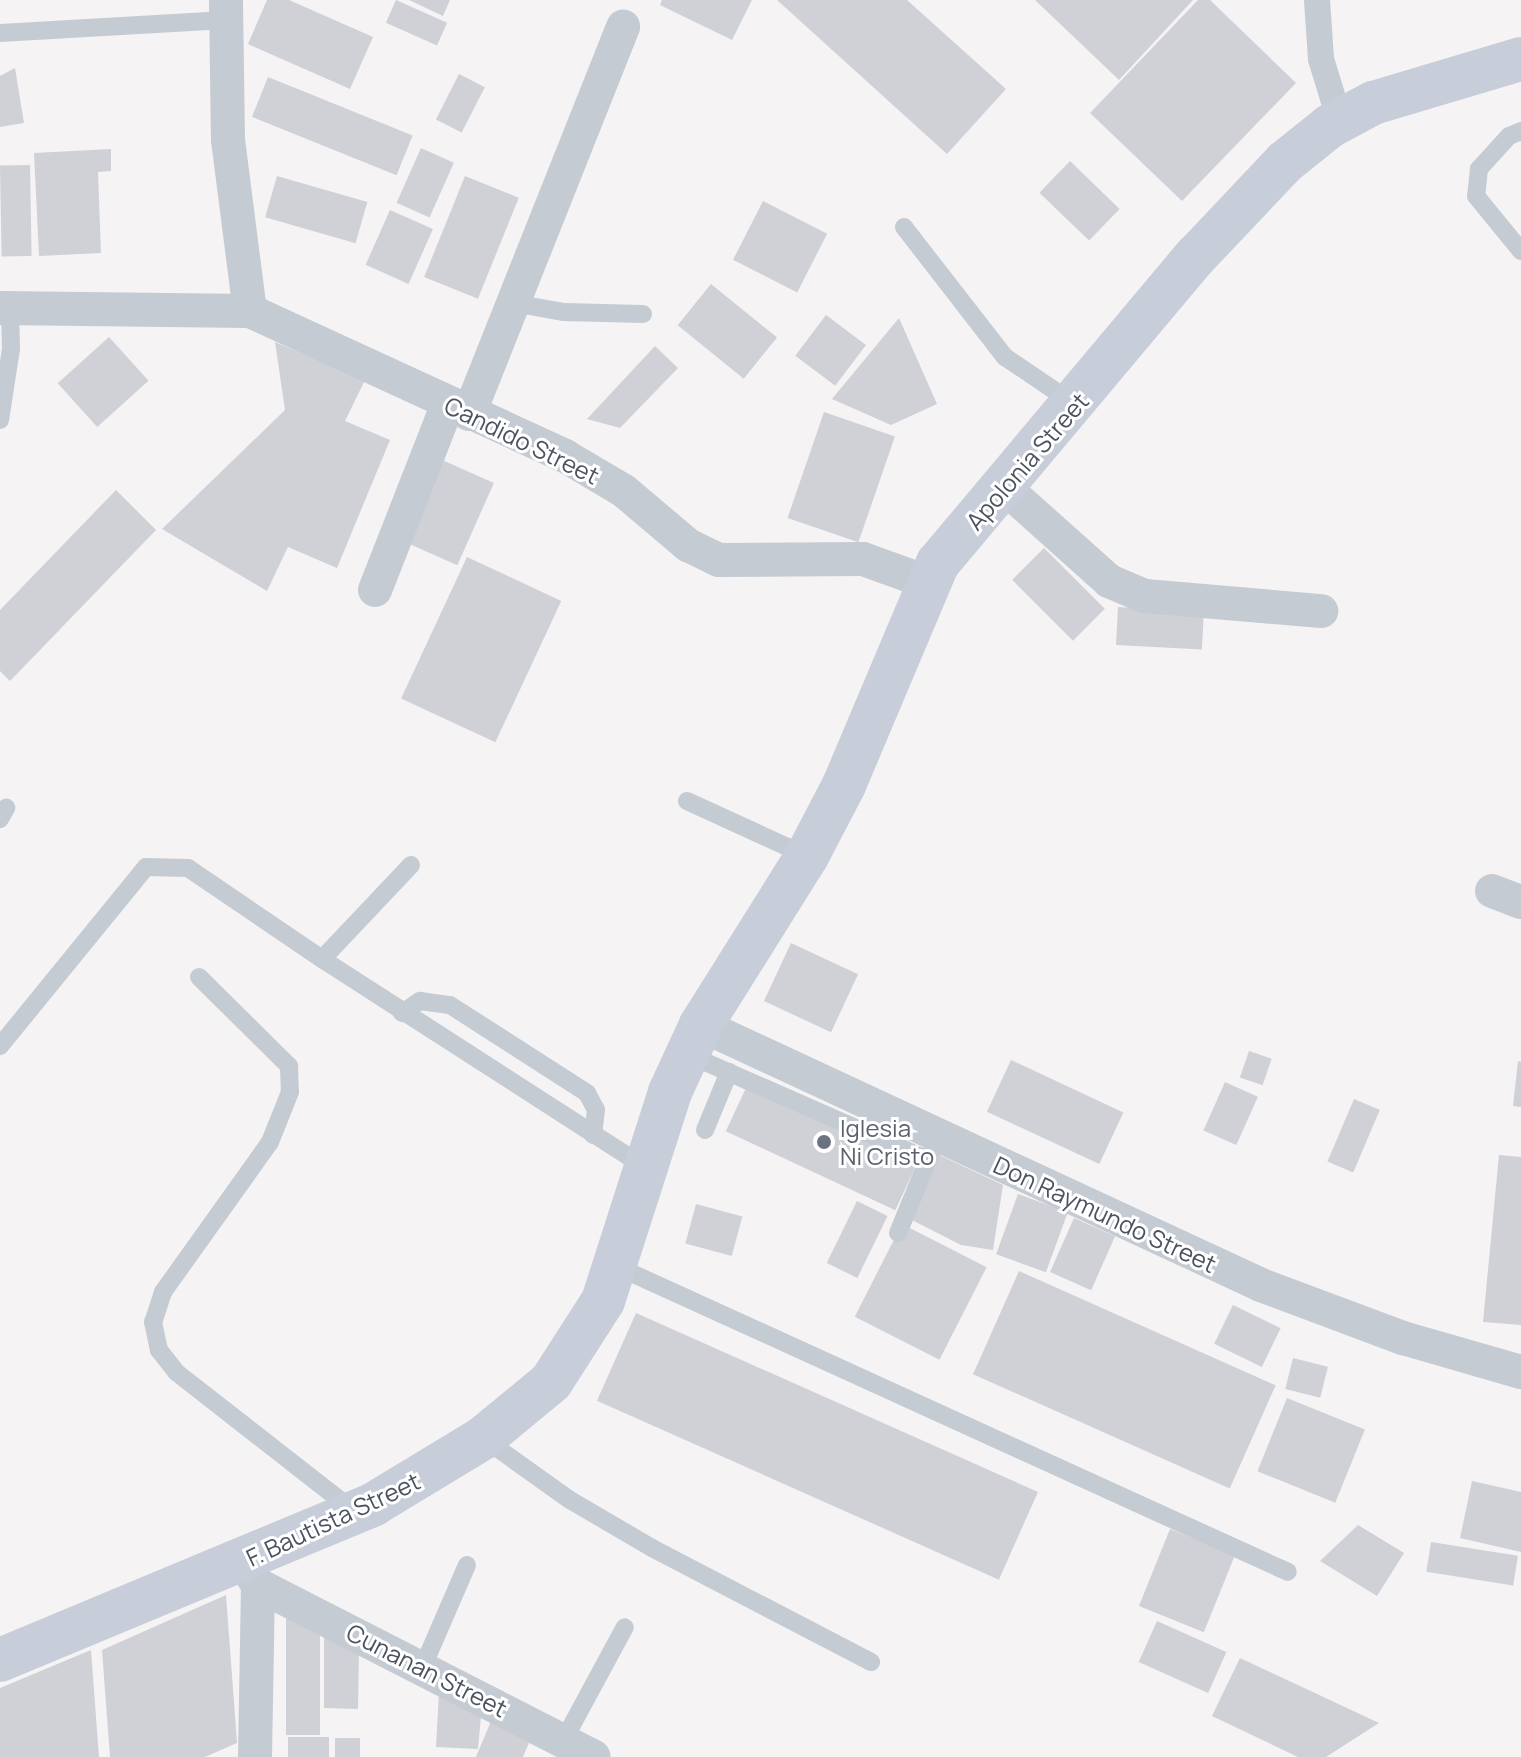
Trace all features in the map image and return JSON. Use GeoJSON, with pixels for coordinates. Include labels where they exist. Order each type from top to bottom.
{"type":"FeatureCollection","features":[{"type":"Feature","properties":{"kind":"main road","name":"Apolonia Street"},"geometry":{"type":"LineString","coordinates":[[694,1040],[807,856],[844,785],[927,582],[1004,487],[1240,208],[1285,162],[1340,121],[1373,103],[1521,59]]}},
{"type":"Feature","properties":{"kind":"main road","name":"F. Bautista Street"},"geometry":{"type":"LineString","coordinates":[[0,1660],[250,1573],[425,1477],[483,1438],[558,1372],[581,1343],[616,1266],[645,1167],[694,1040]]}},
{"type":"Feature","properties":{"kind":"street"},"geometry":{"type":"LineString","coordinates":[[1317,0],[1321,59],[1340,121]]}},
{"type":"Feature","properties":{"kind":"street"},"geometry":{"type":"LineString","coordinates":[[226,10],[228,140],[250,311]]}},
{"type":"Feature","properties":{"kind":"street"},"geometry":{"type":"LineString","coordinates":[[375,590],[459,409],[513,303],[623,27]]}},
{"type":"Feature","properties":{"kind":"street","name":"Candido Street"},"geometry":{"type":"LineString","coordinates":[[5,308],[250,311],[565,456],[624,491],[688,545],[719,560],[756,563],[863,559],[927,582]]}},
{"type":"Feature","properties":{"kind":"street"},"geometry":{"type":"LineString","coordinates":[[1004,487],[1109,581],[1145,596],[1321,611]]}},
{"type":"Feature","properties":{"kind":"street","name":"Don Raymundo Street"},"geometry":{"type":"LineString","coordinates":[[694,1040],[933,1148],[1261,1285],[1403,1338],[1521,1372]]}},
{"type":"Feature","properties":{"kind":"street"},"geometry":{"type":"LineString","coordinates":[[250,1573],[255,1757]]}},
{"type":"Feature","properties":{"kind":"street","name":"Cunanan Street"},"geometry":{"type":"LineString","coordinates":[[250,1573],[427,1669],[560,1749],[594,1757]]}},
{"type":"Feature","properties":{"kind":"lane"},"geometry":{"type":"LineString","coordinates":[[0,33],[226,10]]}},
{"type":"Feature","properties":{"kind":"lane"},"geometry":{"type":"LineString","coordinates":[[1521,131],[1509,136],[1479,169],[1476,196],[1521,251]]}},
{"type":"Feature","properties":{"kind":"lane"},"geometry":{"type":"LineString","coordinates":[[904,227],[1005,357],[1076,404]]}},
{"type":"Feature","properties":{"kind":"lane"},"geometry":{"type":"LineString","coordinates":[[513,303],[564,312],[643,314]]}},
{"type":"Feature","properties":{"kind":"lane"},"geometry":{"type":"LineString","coordinates":[[0,420],[11,349],[5,308]]}},
{"type":"Feature","properties":{"kind":"lane"},"geometry":{"type":"LineString","coordinates":[[687,801],[807,856]]}},
{"type":"Feature","properties":{"kind":"lane"},"geometry":{"type":"LineString","coordinates":[[322,959],[411,865]]}},
{"type":"Feature","properties":{"kind":"lane"},"geometry":{"type":"LineString","coordinates":[[0,1046],[7,1022],[146,867],[188,868],[402,1013],[645,1167]]}},
{"type":"Feature","properties":{"kind":"lane"},"geometry":{"type":"LineString","coordinates":[[199,977],[289,1066],[290,1092],[270,1142],[163,1292],[153,1322],[159,1350],[176,1372],[356,1513]]}},
{"type":"Feature","properties":{"kind":"lane"},"geometry":{"type":"LineString","coordinates":[[402,1013],[420,1001],[450,1005],[587,1093],[596,1110],[593,1135]]}},
{"type":"Feature","properties":{"kind":"lane"},"geometry":{"type":"LineString","coordinates":[[694,1040],[729,1072],[933,1148],[898,1233]]}},
{"type":"Feature","properties":{"kind":"lane"},"geometry":{"type":"LineString","coordinates":[[705,1130],[729,1072]]}},
{"type":"Feature","properties":{"kind":"lane"},"geometry":{"type":"LineString","coordinates":[[616,1266],[1288,1572]]}},
{"type":"Feature","properties":{"kind":"lane"},"geometry":{"type":"LineString","coordinates":[[483,1438],[570,1500],[652,1548],[871,1662]]}},
{"type":"Feature","properties":{"kind":"lane"},"geometry":{"type":"LineString","coordinates":[[427,1669],[467,1565]]}},
{"type":"Feature","properties":{"kind":"lane"},"geometry":{"type":"LineString","coordinates":[[560,1749],[625,1627]]}},
{"type":"Feature","properties":{"kind":"building"},"geometry":{"type":"Polygon","coordinates":[[[267,0],[289,0],[373,37],[350,89],[248,44],[267,0]]]}},
{"type":"Feature","properties":{"kind":"building"},"geometry":{"type":"Polygon","coordinates":[[[396,0],[447,23],[437,46],[386,23],[396,0]]]}},
{"type":"Feature","properties":{"kind":"building"},"geometry":{"type":"Polygon","coordinates":[[[409,0],[450,0],[443,16],[409,0]]]}},
{"type":"Feature","properties":{"kind":"building"},"geometry":{"type":"Polygon","coordinates":[[[662,0],[752,0],[732,40],[660,5],[662,0]]]}},
{"type":"Feature","properties":{"kind":"building"},"geometry":{"type":"Polygon","coordinates":[[[777,0],[907,0],[1006,89],[947,154],[777,0]]]}},
{"type":"Feature","properties":{"kind":"building"},"geometry":{"type":"Polygon","coordinates":[[[1035,0],[1193,0],[1119,80],[1035,0]]]}},
{"type":"Feature","properties":{"kind":"building"},"geometry":{"type":"Polygon","coordinates":[[[1198,0],[1210,0],[1296,83],[1182,201],[1090,113],[1198,0]]]}},
{"type":"Feature","properties":{"kind":"building"},"geometry":{"type":"Polygon","coordinates":[[[15,68],[24,123],[0,127],[0,76],[15,68]]]}},
{"type":"Feature","properties":{"kind":"building"},"geometry":{"type":"Polygon","coordinates":[[[459,74],[485,87],[462,133],[436,119],[459,74]]]}},
{"type":"Feature","properties":{"kind":"building"},"geometry":{"type":"Polygon","coordinates":[[[268,77],[413,135],[397,175],[252,117],[268,77]]]}},
{"type":"Feature","properties":{"kind":"building"},"geometry":{"type":"Polygon","coordinates":[[[421,148],[454,163],[429,217],[397,203],[421,148]]]}},
{"type":"Feature","properties":{"kind":"building"},"geometry":{"type":"Polygon","coordinates":[[[111,149],[111,171],[98,172],[101,253],[39,256],[34,153],[111,149]]]}},
{"type":"Feature","properties":{"kind":"building"},"geometry":{"type":"Polygon","coordinates":[[[1070,161],[1120,209],[1089,241],[1039,193],[1070,161]]]}},
{"type":"Feature","properties":{"kind":"building"},"geometry":{"type":"Polygon","coordinates":[[[30,165],[32,256],[2,257],[0,166],[30,165]]]}},
{"type":"Feature","properties":{"kind":"building"},"geometry":{"type":"Polygon","coordinates":[[[277,176],[367,202],[356,243],[265,217],[277,176]]]}},
{"type":"Feature","properties":{"kind":"building"},"geometry":{"type":"Polygon","coordinates":[[[465,176],[519,198],[478,299],[424,277],[465,176]]]}},
{"type":"Feature","properties":{"kind":"building"},"geometry":{"type":"Polygon","coordinates":[[[763,201],[827,234],[797,292],[733,260],[763,201]]]}},
{"type":"Feature","properties":{"kind":"building"},"geometry":{"type":"Polygon","coordinates":[[[390,210],[433,229],[409,284],[366,265],[390,210]]]}},
{"type":"Feature","properties":{"kind":"building"},"geometry":{"type":"Polygon","coordinates":[[[711,284],[777,337],[744,379],[678,325],[711,284]]]}},
{"type":"Feature","properties":{"kind":"building"},"geometry":{"type":"Polygon","coordinates":[[[826,315],[866,345],[835,386],[795,356],[826,315]]]}},
{"type":"Feature","properties":{"kind":"building"},"geometry":{"type":"Polygon","coordinates":[[[899,318],[937,404],[891,425],[832,399],[899,318]]]}},
{"type":"Feature","properties":{"kind":"building"},"geometry":{"type":"Polygon","coordinates":[[[109,337],[148,381],[97,427],[58,383],[109,337]]]}},
{"type":"Feature","properties":{"kind":"building"},"geometry":{"type":"Polygon","coordinates":[[[275,342],[365,380],[345,421],[390,440],[337,568],[288,547],[267,591],[162,529],[285,410],[275,342]]]}},
{"type":"Feature","properties":{"kind":"building"},"geometry":{"type":"Polygon","coordinates":[[[655,346],[678,368],[620,428],[587,419],[655,346]]]}},
{"type":"Feature","properties":{"kind":"building"},"geometry":{"type":"Polygon","coordinates":[[[824,412],[895,436],[858,542],[788,518],[824,412]]]}},
{"type":"Feature","properties":{"kind":"building"},"geometry":{"type":"Polygon","coordinates":[[[440,459],[494,483],[457,565],[403,541],[440,459]]]}},
{"type":"Feature","properties":{"kind":"building"},"geometry":{"type":"Polygon","coordinates":[[[116,490],[156,530],[10,681],[0,671],[0,610],[116,490]]]}},
{"type":"Feature","properties":{"kind":"building"},"geometry":{"type":"Polygon","coordinates":[[[1044,548],[1105,609],[1073,641],[1012,580],[1044,548]]]}},
{"type":"Feature","properties":{"kind":"building"},"geometry":{"type":"Polygon","coordinates":[[[467,557],[561,601],[495,742],[401,698],[467,557]]]}},
{"type":"Feature","properties":{"kind":"building"},"geometry":{"type":"Polygon","coordinates":[[[1118,607],[1204,612],[1202,649],[1116,645],[1118,607]]]}},
{"type":"Feature","properties":{"kind":"building"},"geometry":{"type":"Polygon","coordinates":[[[791,943],[858,974],[831,1032],[764,1001],[791,943]]]}},
{"type":"Feature","properties":{"kind":"building"},"geometry":{"type":"Polygon","coordinates":[[[1249,1051],[1272,1059],[1263,1085],[1240,1077],[1249,1051]]]}},
{"type":"Feature","properties":{"kind":"building"},"geometry":{"type":"Polygon","coordinates":[[[1011,1060],[1123,1112],[1099,1164],[987,1112],[1011,1060]]]}},
{"type":"Feature","properties":{"kind":"building"},"geometry":{"type":"Polygon","coordinates":[[[1518,1061],[1521,1062],[1521,1107],[1513,1106],[1518,1061]]]}},
{"type":"Feature","properties":{"kind":"building","name":"Iglesia Ni Cristo"},"geometry":{"type":"Polygon","coordinates":[[[752,1075],[921,1154],[895,1210],[726,1131],[752,1075]]]}},
{"type":"Feature","properties":{"kind":"building"},"geometry":{"type":"Polygon","coordinates":[[[1225,1082],[1258,1097],[1236,1145],[1203,1130],[1225,1082]]]}},
{"type":"Feature","properties":{"kind":"building"},"geometry":{"type":"Polygon","coordinates":[[[1354,1099],[1380,1110],[1353,1173],[1327,1162],[1354,1099]]]}},
{"type":"Feature","properties":{"kind":"building"},"geometry":{"type":"Polygon","coordinates":[[[935,1153],[1003,1185],[993,1250],[961,1245],[904,1216],[935,1153]]]}},
{"type":"Feature","properties":{"kind":"building"},"geometry":{"type":"Polygon","coordinates":[[[1499,1155],[1521,1157],[1521,1325],[1483,1322],[1499,1155]]]}},
{"type":"Feature","properties":{"kind":"building"},"geometry":{"type":"Polygon","coordinates":[[[1018,1194],[1068,1212],[1046,1272],[996,1254],[1018,1194]]]}},
{"type":"Feature","properties":{"kind":"building"},"geometry":{"type":"Polygon","coordinates":[[[857,1201],[888,1216],[857,1278],[827,1263],[857,1201]]]}},
{"type":"Feature","properties":{"kind":"building"},"geometry":{"type":"Polygon","coordinates":[[[696,1204],[742,1216],[732,1256],[685,1244],[696,1204]]]}},
{"type":"Feature","properties":{"kind":"building"},"geometry":{"type":"Polygon","coordinates":[[[1074,1218],[1115,1236],[1091,1290],[1050,1272],[1074,1218]]]}},
{"type":"Feature","properties":{"kind":"building"},"geometry":{"type":"Polygon","coordinates":[[[902,1224],[987,1267],[939,1360],[855,1317],[902,1224]]]}},
{"type":"Feature","properties":{"kind":"building"},"geometry":{"type":"Polygon","coordinates":[[[1019,1271],[1276,1385],[1230,1489],[973,1374],[1019,1271]]]}},
{"type":"Feature","properties":{"kind":"building"},"geometry":{"type":"Polygon","coordinates":[[[1233,1305],[1281,1328],[1262,1367],[1214,1344],[1233,1305]]]}},
{"type":"Feature","properties":{"kind":"building"},"geometry":{"type":"Polygon","coordinates":[[[636,1313],[1038,1492],[999,1580],[597,1401],[636,1313]]]}},
{"type":"Feature","properties":{"kind":"building"},"geometry":{"type":"Polygon","coordinates":[[[1293,1358],[1328,1367],[1320,1398],[1285,1389],[1293,1358]]]}},
{"type":"Feature","properties":{"kind":"building"},"geometry":{"type":"Polygon","coordinates":[[[1287,1398],[1365,1429],[1335,1503],[1257,1471],[1287,1398]]]}},
{"type":"Feature","properties":{"kind":"building"},"geometry":{"type":"Polygon","coordinates":[[[1472,1481],[1521,1492],[1521,1552],[1460,1538],[1472,1481]]]}},
{"type":"Feature","properties":{"kind":"building"},"geometry":{"type":"Polygon","coordinates":[[[1358,1525],[1404,1553],[1377,1596],[1320,1561],[1358,1525]]]}},
{"type":"Feature","properties":{"kind":"building"},"geometry":{"type":"Polygon","coordinates":[[[1170,1529],[1235,1555],[1204,1632],[1139,1606],[1170,1529]]]}},
{"type":"Feature","properties":{"kind":"building"},"geometry":{"type":"Polygon","coordinates":[[[1431,1542],[1518,1556],[1513,1585],[1426,1572],[1431,1542]]]}},
{"type":"Feature","properties":{"kind":"building"},"geometry":{"type":"Polygon","coordinates":[[[226,1595],[237,1743],[205,1757],[110,1757],[102,1650],[226,1595]]]}},
{"type":"Feature","properties":{"kind":"building"},"geometry":{"type":"Polygon","coordinates":[[[286,1619],[320,1619],[320,1735],[286,1735],[286,1619]]]}},
{"type":"Feature","properties":{"kind":"building"},"geometry":{"type":"Polygon","coordinates":[[[1157,1621],[1226,1652],[1208,1693],[1139,1662],[1157,1621]]]}},
{"type":"Feature","properties":{"kind":"building"},"geometry":{"type":"Polygon","coordinates":[[[324,1626],[359,1646],[358,1709],[324,1708],[324,1626]]]}},
{"type":"Feature","properties":{"kind":"building"},"geometry":{"type":"Polygon","coordinates":[[[91,1650],[99,1757],[0,1757],[0,1688],[91,1650]]]}},
{"type":"Feature","properties":{"kind":"building"},"geometry":{"type":"Polygon","coordinates":[[[1240,1658],[1379,1723],[1326,1757],[1298,1757],[1212,1716],[1240,1658]]]}},
{"type":"Feature","properties":{"kind":"building"},"geometry":{"type":"Polygon","coordinates":[[[439,1692],[481,1716],[478,1749],[436,1747],[439,1692]]]}},
{"type":"Feature","properties":{"kind":"building"},"geometry":{"type":"Polygon","coordinates":[[[491,1721],[531,1738],[523,1757],[476,1757],[491,1721]]]}},
{"type":"Feature","properties":{"kind":"building"},"geometry":{"type":"Polygon","coordinates":[[[288,1737],[329,1737],[329,1757],[288,1757],[288,1737]]]}},
{"type":"Feature","properties":{"kind":"building"},"geometry":{"type":"Polygon","coordinates":[[[335,1738],[360,1738],[360,1757],[335,1757],[335,1738]]]}},
{"type":"Feature","properties":{"kind":"place","name":"Iglesia Ni Cristo"},"geometry":{"type":"Point","coordinates":[824,1142]}}]}
